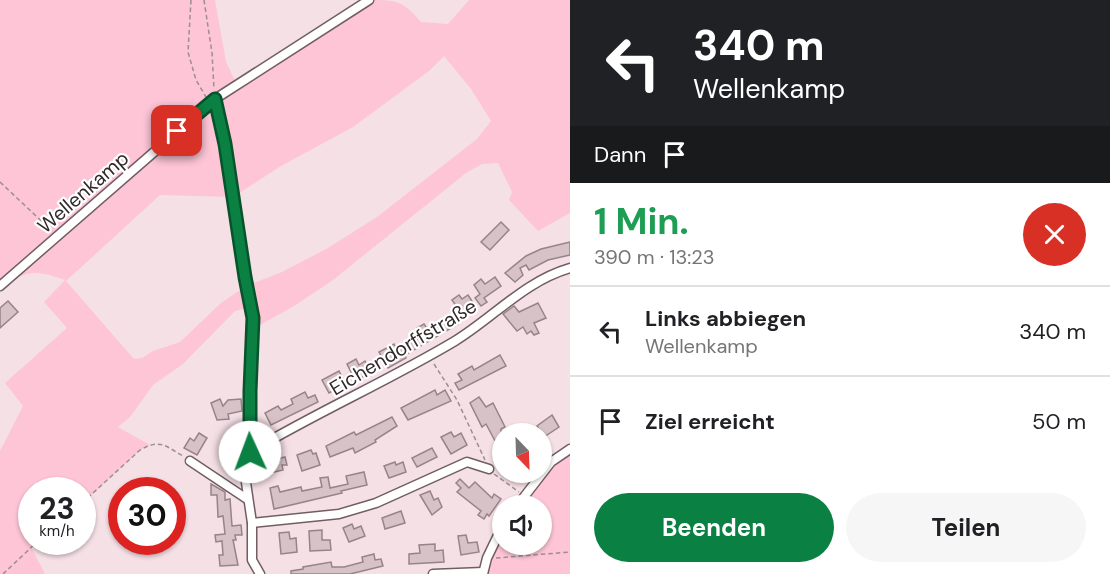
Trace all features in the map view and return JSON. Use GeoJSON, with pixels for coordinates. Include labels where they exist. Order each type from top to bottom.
{"type":"FeatureCollection","features":[{"type":"Feature","properties":{"kind":"street","name":"Wellenkamp"},"geometry":{"type":"LineString","coordinates":[[0,286],[212,101],[369,0]]}},
{"type":"Feature","properties":{"kind":"street"},"geometry":{"type":"LineString","coordinates":[[212,101],[225,144],[253,318],[250,452],[244,469],[252,523],[252,560],[260,574]]}},
{"type":"Feature","properties":{"kind":"street","name":"Eichendorffstraße"},"geometry":{"type":"LineString","coordinates":[[250,452],[457,339],[534,283],[553,273],[570,268]]}},
{"type":"Feature","properties":{"kind":"street"},"geometry":{"type":"LineString","coordinates":[[525,495],[551,462],[570,449]]}},
{"type":"Feature","properties":{"kind":"street"},"geometry":{"type":"LineString","coordinates":[[190,461],[247,499]]}},
{"type":"Feature","properties":{"kind":"street"},"geometry":{"type":"LineString","coordinates":[[252,523],[339,514],[376,503],[467,462],[489,469]]}},
{"type":"Feature","properties":{"kind":"street"},"geometry":{"type":"LineString","coordinates":[[433,574],[483,573],[492,547]]}},
{"type":"Feature","properties":{"kind":"path"},"geometry":{"type":"LineString","coordinates":[[190,0],[188,52],[196,80],[212,101]]}},
{"type":"Feature","properties":{"kind":"path"},"geometry":{"type":"LineString","coordinates":[[204,0],[212,53],[212,101]]}},
{"type":"Feature","properties":{"kind":"path"},"geometry":{"type":"LineString","coordinates":[[0,182],[57,236]]}},
{"type":"Feature","properties":{"kind":"path"},"geometry":{"type":"LineString","coordinates":[[429,355],[457,400],[489,469],[523,495]]}},
{"type":"Feature","properties":{"kind":"path"},"geometry":{"type":"LineString","coordinates":[[96,489],[140,450],[150,445],[165,445],[190,461]]}},
{"type":"Feature","properties":{"kind":"path"},"geometry":{"type":"LineString","coordinates":[[487,558],[570,552]]}},
{"type":"Feature","properties":{"kind":"path"},"geometry":{"type":"LineString","coordinates":[[3,574],[23,555]]}},
{"type":"Feature","properties":{"kind":"shaded area"},"geometry":{"type":"Polygon","coordinates":[[[0,0],[215,0],[226,62],[237,85],[368,0],[393,1],[404,5],[421,22],[448,24],[469,0],[570,0],[570,213],[538,231],[509,200],[512,192],[498,163],[482,164],[466,173],[333,280],[294,306],[253,329],[251,307],[235,311],[183,364],[153,385],[130,417],[118,427],[150,445],[140,450],[111,477],[108,477],[96,491],[96,477],[18,477],[18,555],[35,555],[45,574],[0,574],[0,451],[23,406],[5,383],[67,328],[44,302],[65,280],[46,274],[31,273],[9,283],[0,290],[0,0]],[[444,56],[429,71],[353,127],[281,166],[233,197],[160,195],[66,281],[134,359],[142,358],[153,351],[180,342],[221,303],[246,286],[282,272],[328,248],[377,217],[477,139],[491,121],[471,89],[444,56]]]}},
{"type":"Feature","properties":{"kind":"shaded area"},"geometry":{"type":"Polygon","coordinates":[[[570,449],[570,574],[483,574],[492,552],[492,555],[552,555],[552,495],[525,495],[534,483],[552,483],[552,461],[570,449]]]}},
{"type":"Feature","properties":{"kind":"building"},"geometry":{"type":"Polygon","coordinates":[[[501,222],[509,230],[490,250],[481,242],[501,222]]]}},
{"type":"Feature","properties":{"kind":"building"},"geometry":{"type":"Polygon","coordinates":[[[570,242],[570,255],[548,260],[529,270],[526,265],[520,268],[523,275],[515,282],[505,273],[526,256],[541,249],[570,242]]]}},
{"type":"Feature","properties":{"kind":"building"},"geometry":{"type":"Polygon","coordinates":[[[495,277],[501,286],[484,298],[487,302],[481,306],[475,298],[480,294],[474,285],[481,279],[485,284],[495,277]]]}},
{"type":"Feature","properties":{"kind":"building"},"geometry":{"type":"Polygon","coordinates":[[[459,295],[462,299],[468,295],[474,304],[461,313],[452,300],[459,295]]]}},
{"type":"Feature","properties":{"kind":"building"},"geometry":{"type":"Polygon","coordinates":[[[8,301],[18,312],[0,328],[0,308],[8,301]]]}},
{"type":"Feature","properties":{"kind":"building"},"geometry":{"type":"Polygon","coordinates":[[[538,303],[546,318],[534,323],[539,333],[534,335],[531,331],[527,334],[523,327],[517,331],[503,314],[514,306],[519,312],[538,303]]]}},
{"type":"Feature","properties":{"kind":"building"},"geometry":{"type":"Polygon","coordinates":[[[452,315],[458,324],[405,355],[406,358],[388,368],[379,352],[394,344],[397,350],[422,337],[417,328],[424,324],[428,330],[452,315]]]}},
{"type":"Feature","properties":{"kind":"building"},"geometry":{"type":"Polygon","coordinates":[[[500,355],[506,366],[459,390],[455,383],[462,380],[458,374],[472,366],[474,370],[500,355]]]}},
{"type":"Feature","properties":{"kind":"building"},"geometry":{"type":"Polygon","coordinates":[[[356,359],[359,365],[365,361],[371,372],[358,380],[355,380],[347,364],[356,359]]]}},
{"type":"Feature","properties":{"kind":"building"},"geometry":{"type":"Polygon","coordinates":[[[339,371],[346,384],[329,393],[322,380],[339,371]]]}},
{"type":"Feature","properties":{"kind":"building"},"geometry":{"type":"Polygon","coordinates":[[[435,390],[437,395],[445,390],[451,401],[408,420],[401,408],[435,390]]]}},
{"type":"Feature","properties":{"kind":"building"},"geometry":{"type":"Polygon","coordinates":[[[305,392],[308,398],[315,395],[318,402],[271,425],[265,413],[278,406],[281,410],[293,404],[291,399],[305,392]]]}},
{"type":"Feature","properties":{"kind":"building"},"geometry":{"type":"Polygon","coordinates":[[[479,397],[486,407],[493,403],[503,423],[492,423],[492,435],[486,424],[482,427],[470,403],[479,397]]]}},
{"type":"Feature","properties":{"kind":"building"},"geometry":{"type":"Polygon","coordinates":[[[220,399],[223,406],[228,400],[241,399],[242,411],[228,414],[229,419],[217,420],[211,403],[220,399]]]}},
{"type":"Feature","properties":{"kind":"building"},"geometry":{"type":"Polygon","coordinates":[[[552,415],[559,427],[552,432],[552,423],[541,423],[552,415]]]}},
{"type":"Feature","properties":{"kind":"building"},"geometry":{"type":"Polygon","coordinates":[[[392,417],[397,426],[375,440],[376,442],[355,453],[353,448],[330,457],[326,446],[354,432],[356,435],[392,417]]]}},
{"type":"Feature","properties":{"kind":"building"},"geometry":{"type":"Polygon","coordinates":[[[451,432],[454,437],[461,433],[467,445],[451,454],[441,437],[451,432]]]}},
{"type":"Feature","properties":{"kind":"building"},"geometry":{"type":"Polygon","coordinates":[[[199,433],[207,438],[197,455],[184,448],[190,438],[194,441],[199,433]]]}},
{"type":"Feature","properties":{"kind":"building"},"geometry":{"type":"Polygon","coordinates":[[[432,448],[437,457],[417,467],[412,458],[432,448]]]}},
{"type":"Feature","properties":{"kind":"building"},"geometry":{"type":"Polygon","coordinates":[[[311,450],[313,454],[316,453],[320,465],[302,471],[297,455],[311,450]]]}},
{"type":"Feature","properties":{"kind":"building"},"geometry":{"type":"Polygon","coordinates":[[[285,457],[287,465],[282,465],[283,470],[270,473],[268,461],[285,457]]]}},
{"type":"Feature","properties":{"kind":"building"},"geometry":{"type":"Polygon","coordinates":[[[395,462],[396,465],[403,462],[406,472],[389,478],[384,466],[395,462]]]}},
{"type":"Feature","properties":{"kind":"building"},"geometry":{"type":"Polygon","coordinates":[[[364,472],[367,485],[274,509],[270,488],[278,486],[280,492],[301,487],[302,491],[322,487],[320,478],[328,477],[330,488],[348,484],[346,476],[364,472]]]}},
{"type":"Feature","properties":{"kind":"building"},"geometry":{"type":"Polygon","coordinates":[[[460,479],[469,488],[475,482],[492,498],[492,512],[489,516],[487,514],[484,519],[478,515],[481,511],[457,492],[461,488],[456,483],[460,479]]]}},
{"type":"Feature","properties":{"kind":"building"},"geometry":{"type":"Polygon","coordinates":[[[211,484],[225,492],[225,500],[230,499],[232,526],[241,525],[242,535],[235,535],[236,540],[233,540],[238,565],[220,566],[219,555],[223,555],[222,541],[216,542],[215,535],[225,534],[223,516],[218,517],[217,495],[211,495],[211,484]]]}},
{"type":"Feature","properties":{"kind":"building"},"geometry":{"type":"Polygon","coordinates":[[[430,491],[434,500],[438,498],[442,507],[432,515],[420,495],[430,491]]]}},
{"type":"Feature","properties":{"kind":"building"},"geometry":{"type":"Polygon","coordinates":[[[401,511],[405,523],[385,529],[382,518],[401,511]]]}},
{"type":"Feature","properties":{"kind":"building"},"geometry":{"type":"Polygon","coordinates":[[[352,524],[354,529],[361,526],[365,536],[349,542],[343,528],[352,524]]]}},
{"type":"Feature","properties":{"kind":"building"},"geometry":{"type":"Polygon","coordinates":[[[322,530],[322,540],[330,540],[331,550],[310,551],[309,531],[322,530]]]}},
{"type":"Feature","properties":{"kind":"building"},"geometry":{"type":"Polygon","coordinates":[[[289,532],[290,539],[296,538],[297,552],[281,554],[279,533],[289,532]]]}},
{"type":"Feature","properties":{"kind":"building"},"geometry":{"type":"Polygon","coordinates":[[[466,535],[468,543],[477,542],[479,552],[461,555],[458,536],[466,535]]]}},
{"type":"Feature","properties":{"kind":"building"},"geometry":{"type":"Polygon","coordinates":[[[435,544],[435,551],[443,550],[444,562],[409,564],[409,554],[420,553],[419,545],[435,544]]]}},
{"type":"Feature","properties":{"kind":"building"},"geometry":{"type":"Polygon","coordinates":[[[374,554],[375,560],[381,559],[383,566],[350,574],[291,574],[291,571],[303,569],[303,567],[331,562],[332,567],[344,567],[363,562],[362,557],[374,554]]]}},
{"type":"Feature","properties":{"kind":"route"},"geometry":{"type":"LineString","coordinates":[[177,131],[215,99],[225,144],[253,318],[250,452]]}}]}
